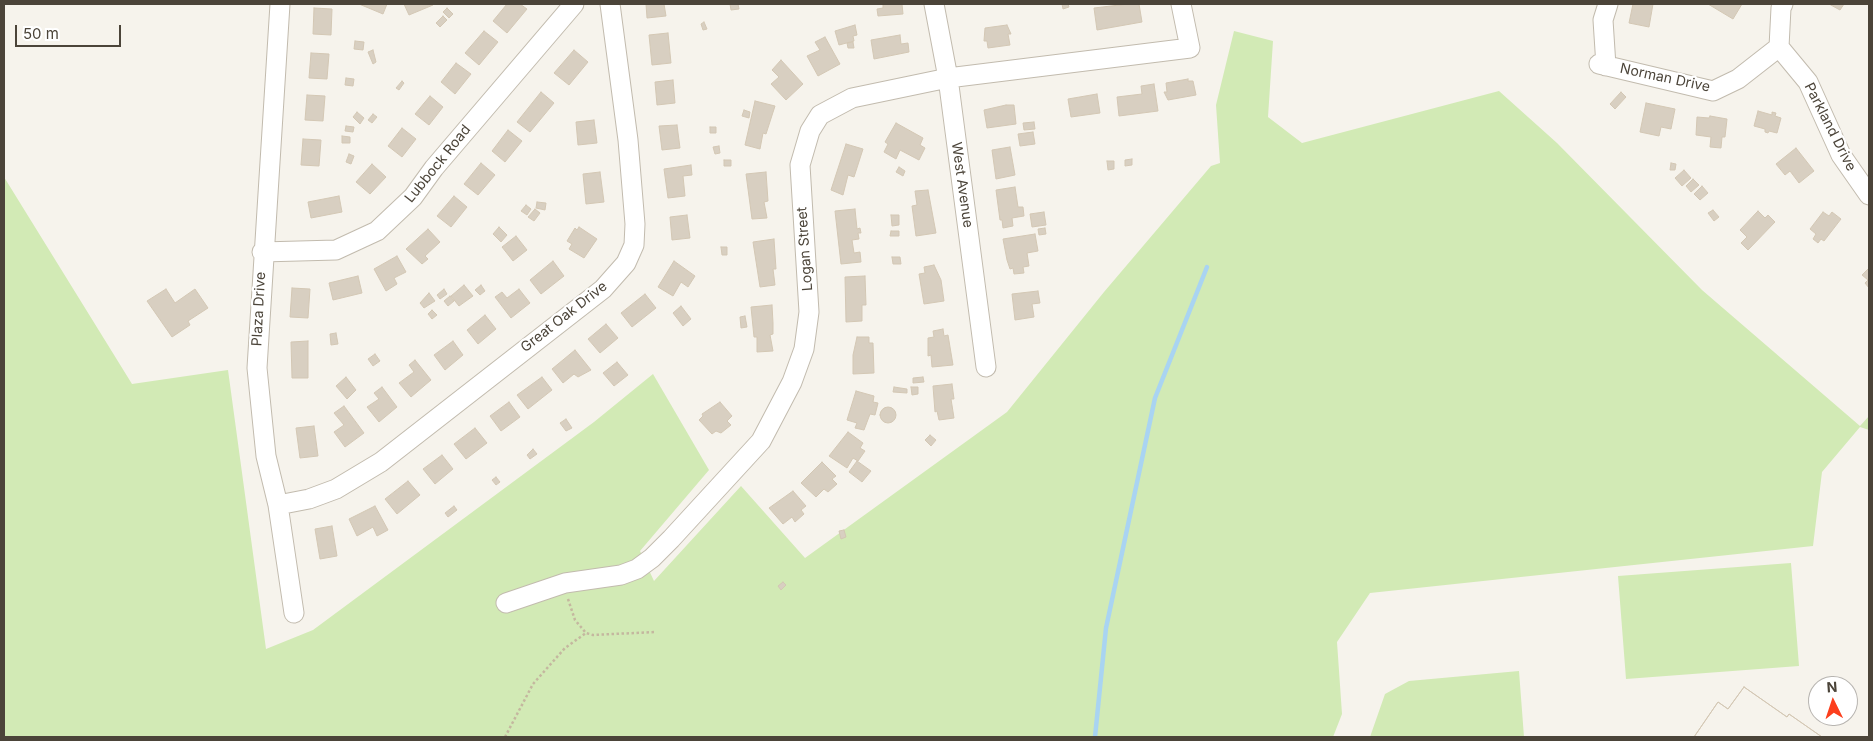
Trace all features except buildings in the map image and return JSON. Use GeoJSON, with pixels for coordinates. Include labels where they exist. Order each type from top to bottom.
{"type":"FeatureCollection","features":[{"type":"Feature","properties":{"kind":"street","name":"Plaza Drive"},"geometry":{"type":"LineString","coordinates":[[280,4],[262,252],[257,368],[266,456],[278,505],[294,613]]}},
{"type":"Feature","properties":{"kind":"street","name":"Lubbock Road"},"geometry":{"type":"LineString","coordinates":[[262,252],[342,249],[377,231],[413,198],[434,168],[574,4]]}},
{"type":"Feature","properties":{"kind":"street","name":"Great Oak Drive"},"geometry":{"type":"LineString","coordinates":[[278,505],[309,499],[336,489],[381,462],[602,289],[626,263],[634,245],[635,224],[628,140],[610,4]]}},
{"type":"Feature","properties":{"kind":"street","name":"West Avenue"},"geometry":{"type":"LineString","coordinates":[[934,4],[948,78],[986,367]]}},
{"type":"Feature","properties":{"kind":"street","name":"Logan Street"},"geometry":{"type":"LineString","coordinates":[[506,602],[565,583],[621,574],[636,568],[652,558],[742,464],[760,442],[777,414],[804,348],[809,312],[800,176],[807,140],[814,122],[826,111],[852,98],[948,78],[1190,48],[1181,4]]}},
{"type":"Feature","properties":{"kind":"street","name":"Norman Drive"},"geometry":{"type":"LineString","coordinates":[[1608,4],[1603,20],[1602,65],[1713,91],[1738,79],[1779,46]]}},
{"type":"Feature","properties":{"kind":"street"},"geometry":{"type":"LineString","coordinates":[[1779,46],[1781,8],[1783,4]]}},
{"type":"Feature","properties":{"kind":"street","name":"Parkland Drive"},"geometry":{"type":"LineString","coordinates":[[1779,46],[1808,82],[1841,155],[1869,195]]}},
{"type":"Feature","properties":{"kind":"path"},"geometry":{"type":"LineString","coordinates":[[565,583],[572,612],[586,633]]}},
{"type":"Feature","properties":{"kind":"path"},"geometry":{"type":"LineString","coordinates":[[504,737],[533,684],[564,648],[586,633],[603,636],[655,632]]}},
{"type":"Feature","properties":{"kind":"green space"},"geometry":{"type":"Polygon","coordinates":[[[1234,31],[1273,41],[1268,117],[1302,143],[1499,91],[1557,143],[1702,290],[1860,426],[1869,416],[1869,430],[1860,427],[1822,472],[1813,546],[1370,593],[1337,642],[1342,714],[1333,737],[4,737],[4,177],[132,384],[228,370],[266,649],[313,630],[594,422],[653,374],[709,470],[640,551],[654,581],[741,486],[805,558],[1007,412],[1104,292],[1211,166],[1220,163],[1216,105],[1234,31]]]}},
{"type":"Feature","properties":{"kind":"green space"},"geometry":{"type":"Polygon","coordinates":[[[1791,563],[1799,666],[1626,679],[1618,576],[1791,563]]]}},
{"type":"Feature","properties":{"kind":"green space"},"geometry":{"type":"Polygon","coordinates":[[[1519,671],[1524,737],[1370,737],[1385,694],[1409,681],[1519,671]]]}},
{"type":"Feature","properties":{"kind":"waterway"},"geometry":{"type":"LineString","coordinates":[[1095,737],[1106,628],[1155,398],[1207,267]]}}]}
